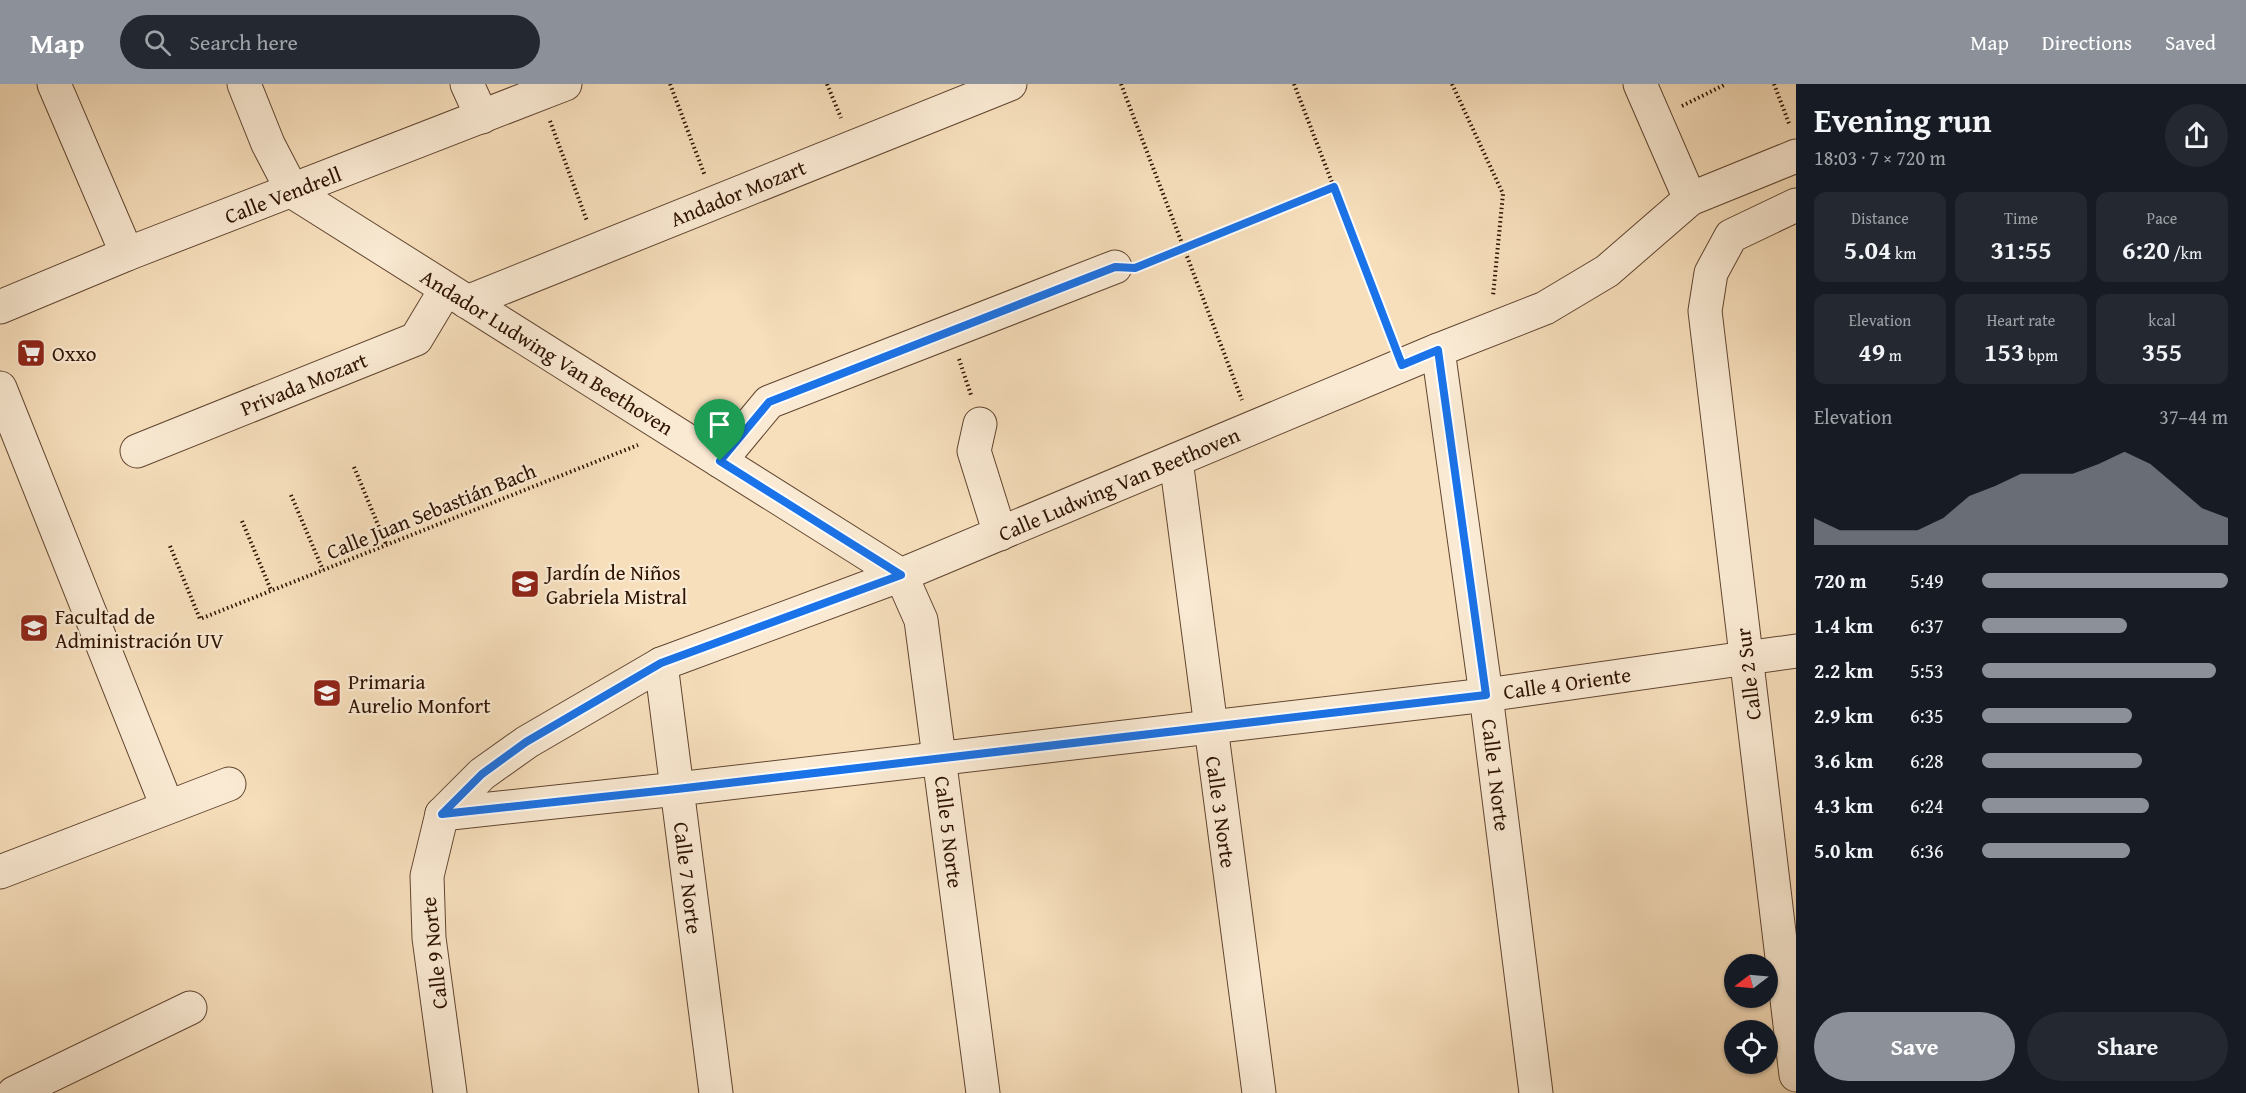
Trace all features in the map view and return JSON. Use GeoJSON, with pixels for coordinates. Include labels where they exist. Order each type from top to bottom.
{"type":"FeatureCollection","features":[{"type":"Feature","properties":{"kind":"street"},"geometry":{"type":"LineString","coordinates":[[54,84],[127,255]]}},
{"type":"Feature","properties":{"kind":"street"},"geometry":{"type":"LineString","coordinates":[[244,84],[268,144],[293,192]]}},
{"type":"Feature","properties":{"kind":"street"},"geometry":{"type":"LineString","coordinates":[[467,84],[482,117]]}},
{"type":"Feature","properties":{"kind":"street","name":"Andador Mozart"},"geometry":{"type":"LineString","coordinates":[[457,295],[598,249],[1010,84]]}},
{"type":"Feature","properties":{"kind":"street"},"geometry":{"type":"LineString","coordinates":[[1640,84],[1690,199]]}},
{"type":"Feature","properties":{"kind":"street","name":"Calle Vendrell"},"geometry":{"type":"LineString","coordinates":[[0,307],[127,255],[553,89]]}},
{"type":"Feature","properties":{"kind":"street","name":"Calle Ludwing Van Beethoven"},"geometry":{"type":"LineString","coordinates":[[442,814],[482,774],[526,742],[661,663],[901,575],[1438,350],[1545,308],[1607,271],[1690,199],[1794,143]]}},
{"type":"Feature","properties":{"kind":"street","name":"Andador Ludwing Van Beethoven"},"geometry":{"type":"LineString","coordinates":[[293,192],[901,575]]}},
{"type":"Feature","properties":{"kind":"street","name":"Calle 2 Sur"},"geometry":{"type":"LineString","coordinates":[[1796,205],[1731,236],[1711,273],[1705,311],[1796,1075]]}},
{"type":"Feature","properties":{"kind":"street"},"geometry":{"type":"LineString","coordinates":[[720,461],[769,402],[1115,267]]}},
{"type":"Feature","properties":{"kind":"street","name":"Privada Mozart"},"geometry":{"type":"LineString","coordinates":[[137,451],[416,339],[457,295]]}},
{"type":"Feature","properties":{"kind":"street","name":"Calle 1 Norte"},"geometry":{"type":"LineString","coordinates":[[1438,350],[1486,695],[1536,1093]]}},
{"type":"Feature","properties":{"kind":"street"},"geometry":{"type":"LineString","coordinates":[[0,388],[167,806]]}},
{"type":"Feature","properties":{"kind":"street"},"geometry":{"type":"LineString","coordinates":[[981,424],[974,451],[1000,534]]}},
{"type":"Feature","properties":{"kind":"street","name":"Calle 3 Norte"},"geometry":{"type":"LineString","coordinates":[[1176,460],[1209,727],[1259,1093]]}},
{"type":"Feature","properties":{"kind":"street","name":"Calle 5 Norte"},"geometry":{"type":"LineString","coordinates":[[901,575],[921,620],[983,1093]]}},
{"type":"Feature","properties":{"kind":"street","name":"Calle 4 Oriente"},"geometry":{"type":"LineString","coordinates":[[442,814],[1486,695],[1796,651]]}},
{"type":"Feature","properties":{"kind":"street","name":"Calle 7 Norte"},"geometry":{"type":"LineString","coordinates":[[661,663],[716,1093]]}},
{"type":"Feature","properties":{"kind":"street"},"geometry":{"type":"LineString","coordinates":[[0,873],[167,806],[229,784]]}},
{"type":"Feature","properties":{"kind":"street","name":"Calle 9 Norte"},"geometry":{"type":"LineString","coordinates":[[442,814],[427,876],[429,938],[450,1093]]}},
{"type":"Feature","properties":{"kind":"street"},"geometry":{"type":"LineString","coordinates":[[14,1093],[190,1008]]}},
{"type":"Feature","properties":{"kind":"path"},"geometry":{"type":"LineString","coordinates":[[670,84],[715,203]]}},
{"type":"Feature","properties":{"kind":"path"},"geometry":{"type":"LineString","coordinates":[[827,84],[853,147]]}},
{"type":"Feature","properties":{"kind":"path"},"geometry":{"type":"LineString","coordinates":[[1121,84],[1253,428]]}},
{"type":"Feature","properties":{"kind":"path"},"geometry":{"type":"LineString","coordinates":[[1294,84],[1402,365]]}},
{"type":"Feature","properties":{"kind":"path"},"geometry":{"type":"LineString","coordinates":[[1452,84],[1503,194],[1490,330]]}},
{"type":"Feature","properties":{"kind":"path"},"geometry":{"type":"LineString","coordinates":[[1655,120],[1726,84]]}},
{"type":"Feature","properties":{"kind":"path"},"geometry":{"type":"LineString","coordinates":[[1774,84],[1794,143]]}},
{"type":"Feature","properties":{"kind":"path"},"geometry":{"type":"LineString","coordinates":[[553,89],[598,249]]}},
{"type":"Feature","properties":{"kind":"path"},"geometry":{"type":"LineString","coordinates":[[1115,267],[1135,268],[1334,187]]}},
{"type":"Feature","properties":{"kind":"path"},"geometry":{"type":"LineString","coordinates":[[950,332],[981,424]]}},
{"type":"Feature","properties":{"kind":"path","name":"Calle Juan Sebastián Bach"},"geometry":{"type":"LineString","coordinates":[[171,546],[200,618],[672,431]]}},
{"type":"Feature","properties":{"kind":"path"},"geometry":{"type":"LineString","coordinates":[[354,467],[386,544]]}},
{"type":"Feature","properties":{"kind":"path"},"geometry":{"type":"LineString","coordinates":[[291,495],[323,570]]}},
{"type":"Feature","properties":{"kind":"path"},"geometry":{"type":"LineString","coordinates":[[242,521],[271,590]]}},
{"type":"Feature","properties":{"kind":"place","name":"Oxxo"},"geometry":{"type":"Point","coordinates":[31,353]}},
{"type":"Feature","properties":{"kind":"place","name":"Jardín de Niños Gabriela Mistral"},"geometry":{"type":"Point","coordinates":[525,584]}},
{"type":"Feature","properties":{"kind":"place","name":"Facultad de Administración UV"},"geometry":{"type":"Point","coordinates":[34,628]}},
{"type":"Feature","properties":{"kind":"place","name":"Primaria Aurelio Monfort"},"geometry":{"type":"Point","coordinates":[327,693]}},
{"type":"Feature","properties":{"kind":"route"},"geometry":{"type":"LineString","coordinates":[[1334,187],[1402,365],[1438,350],[1486,695],[442,814],[482,774],[526,742],[661,663],[901,575],[720,461],[769,402],[1115,267],[1135,268],[1334,187]]}}]}
